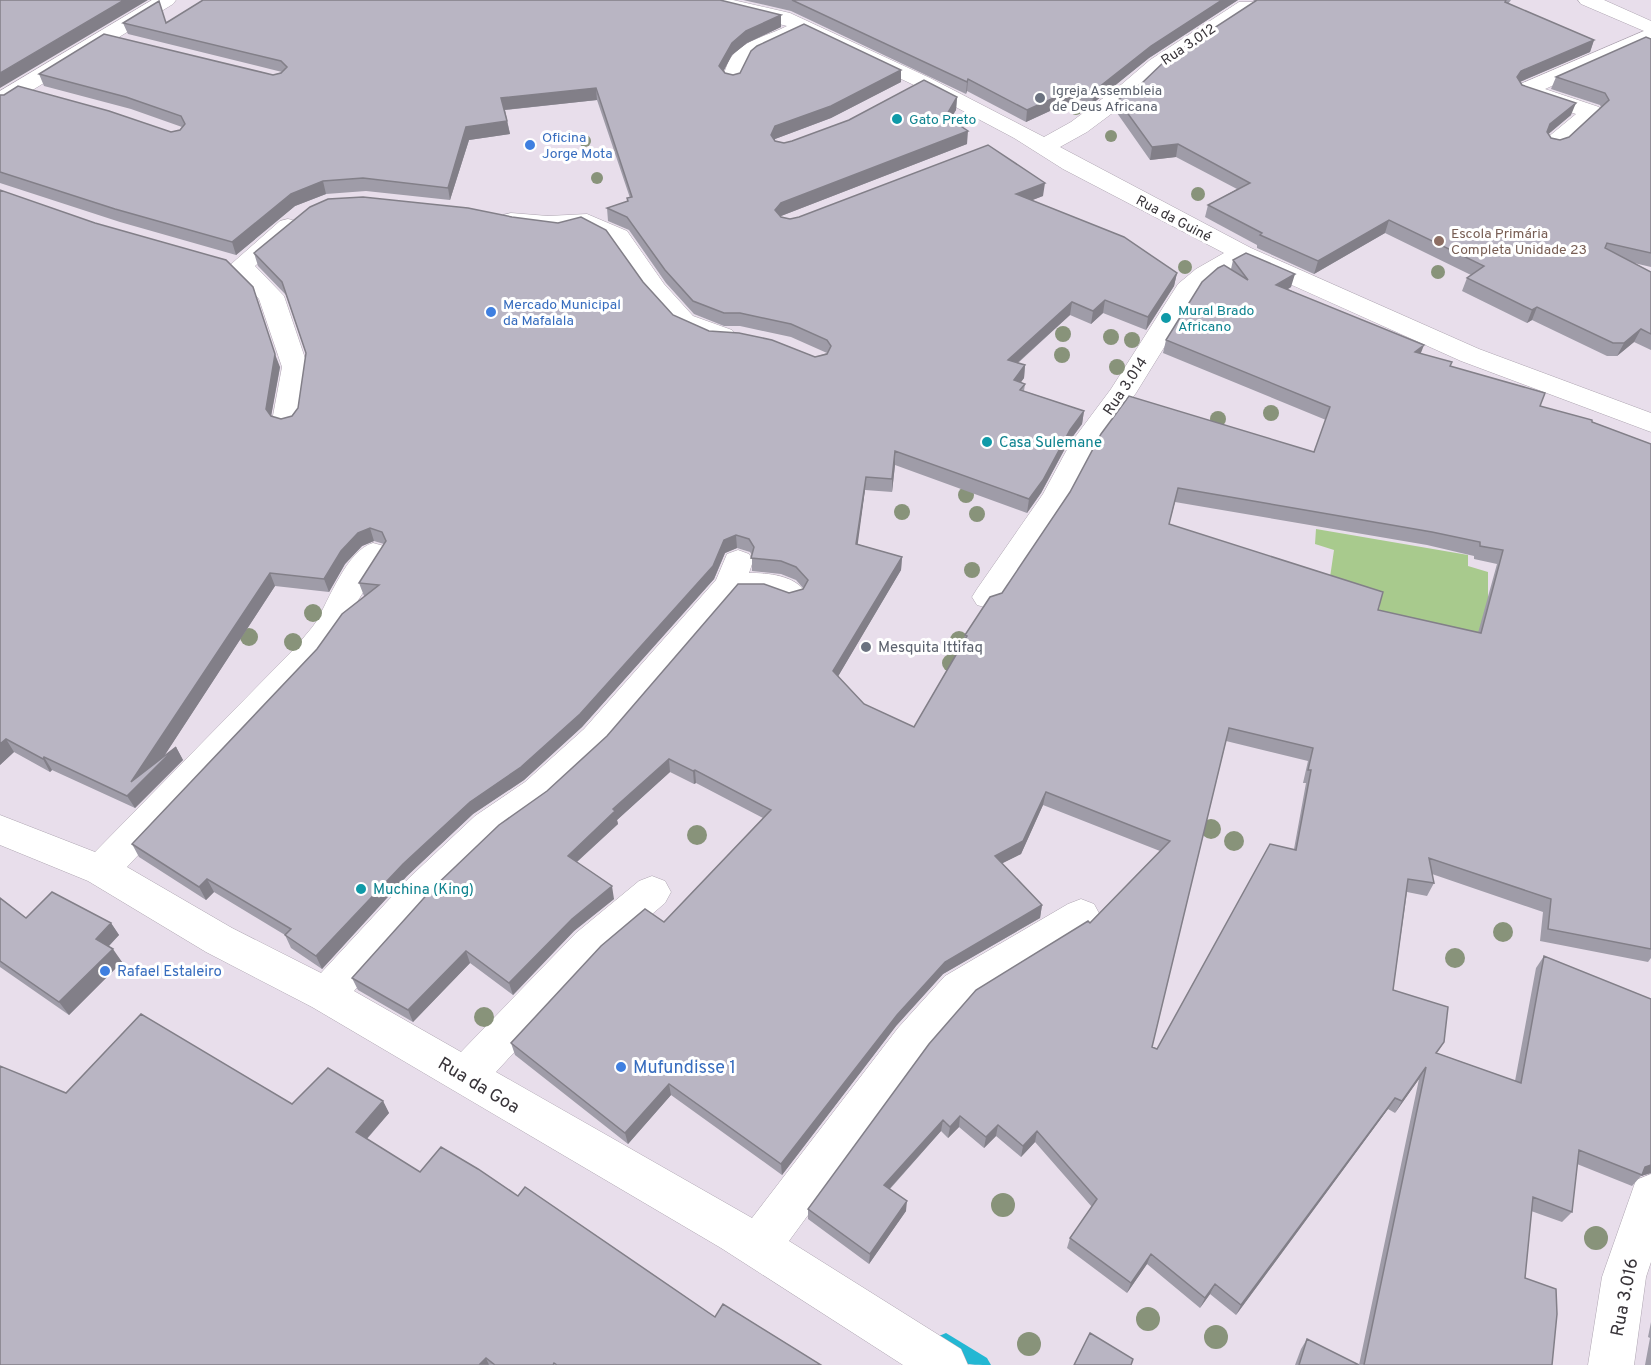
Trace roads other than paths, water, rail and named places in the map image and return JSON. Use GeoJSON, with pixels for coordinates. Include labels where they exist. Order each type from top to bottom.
{"type":"FeatureCollection","features":[{"type":"Feature","properties":{"kind":"street"},"geometry":{"type":"LineString","coordinates":[[0,100],[166,0]]}},
{"type":"Feature","properties":{"kind":"street","name":"Rua da Guiné"},"geometry":{"type":"LineString","coordinates":[[706,0],[783,17],[802,25],[923,82],[1022,133],[1071,165],[1242,254],[1470,355],[1651,423]]}},
{"type":"Feature","properties":{"kind":"street"},"geometry":{"type":"LineString","coordinates":[[1598,2],[1651,28]]}},
{"type":"Feature","properties":{"kind":"street","name":"Rua 3.012"},"geometry":{"type":"LineString","coordinates":[[1044,147],[1079,127],[1130,89],[1157,64],[1246,6]]}},
{"type":"Feature","properties":{"kind":"street"},"geometry":{"type":"LineString","coordinates":[[733,79],[740,59],[757,46],[776,40],[802,25]]}},
{"type":"Feature","properties":{"kind":"street"},"geometry":{"type":"LineString","coordinates":[[1555,143],[1591,112],[1526,90],[1651,34]]}},
{"type":"Feature","properties":{"kind":"street"},"geometry":{"type":"LineString","coordinates":[[105,37],[128,43]]}},
{"type":"Feature","properties":{"kind":"street"},"geometry":{"type":"LineString","coordinates":[[898,96],[923,82]]}},
{"type":"Feature","properties":{"kind":"street"},"geometry":{"type":"LineString","coordinates":[[21,88],[44,94]]}},
{"type":"Feature","properties":{"kind":"street"},"geometry":{"type":"LineString","coordinates":[[1000,141],[1022,133]]}},
{"type":"Feature","properties":{"kind":"street"},"geometry":{"type":"LineString","coordinates":[[286,421],[295,367],[271,296],[230,263],[304,213]]}},
{"type":"Feature","properties":{"kind":"street"},"geometry":{"type":"LineString","coordinates":[[483,214],[515,221],[586,221],[618,236],[655,289],[684,321],[720,336],[750,338]]}},
{"type":"Feature","properties":{"kind":"street","name":"Rua 3.014"},"geometry":{"type":"LineString","coordinates":[[988,597],[1056,497],[1084,444],[1122,393],[1187,289],[1205,274],[1242,254]]}},
{"type":"Feature","properties":{"kind":"street"},"geometry":{"type":"LineString","coordinates":[[101,870],[309,652],[329,628],[342,599],[373,554]]}},
{"type":"Feature","properties":{"kind":"street"},"geometry":{"type":"LineString","coordinates":[[326,995],[422,889],[488,826],[537,792],[596,738],[734,572],[790,593]]}},
{"type":"Feature","properties":{"kind":"street","name":"Rua da Goa"},"geometry":{"type":"LineString","coordinates":[[0,830],[101,870],[219,940],[326,995],[736,1233],[945,1365]]}},
{"type":"Feature","properties":{"kind":"street"},"geometry":{"type":"LineString","coordinates":[[465,1076],[589,945],[652,892]]}},
{"type":"Feature","properties":{"kind":"street"},"geometry":{"type":"LineString","coordinates":[[757,1248],[849,1122],[912,1041],[959,988],[1081,915]]}},
{"type":"Feature","properties":{"kind":"street","name":"Rua 3.016"},"geometry":{"type":"LineString","coordinates":[[1611,1365],[1624,1277],[1651,1195]]}},
{"type":"Feature","properties":{"kind":"waterway"},"geometry":{"type":"LineString","coordinates":[[946,1343],[980,1365]]}},
{"type":"Feature","properties":{"kind":"place","name":"Igreja Assembleia de Deus Africana"},"geometry":{"type":"Point","coordinates":[1040,98]}},
{"type":"Feature","properties":{"kind":"place","name":"Gato Preto"},"geometry":{"type":"Point","coordinates":[897,119]}},
{"type":"Feature","properties":{"kind":"place","name":"Oficina Jorge Mota"},"geometry":{"type":"Point","coordinates":[530,145]}},
{"type":"Feature","properties":{"kind":"place","name":"Escola Primária Completa Unidade 23"},"geometry":{"type":"Point","coordinates":[1439,241]}},
{"type":"Feature","properties":{"kind":"place","name":"Mercado Municipal da Mafalala"},"geometry":{"type":"Point","coordinates":[491,312]}},
{"type":"Feature","properties":{"kind":"place","name":"Mural Brado Africano"},"geometry":{"type":"Point","coordinates":[1166,318]}},
{"type":"Feature","properties":{"kind":"place","name":"Casa Sulemane"},"geometry":{"type":"Point","coordinates":[987,442]}},
{"type":"Feature","properties":{"kind":"place","name":"Mesquita Ittifaq"},"geometry":{"type":"Point","coordinates":[866,647]}},
{"type":"Feature","properties":{"kind":"place","name":"Muchina (King)"},"geometry":{"type":"Point","coordinates":[361,889]}},
{"type":"Feature","properties":{"kind":"place","name":"Rafael Estaleiro"},"geometry":{"type":"Point","coordinates":[105,971]}},
{"type":"Feature","properties":{"kind":"place","name":"Mufundisse 1"},"geometry":{"type":"Point","coordinates":[621,1067]}}]}
